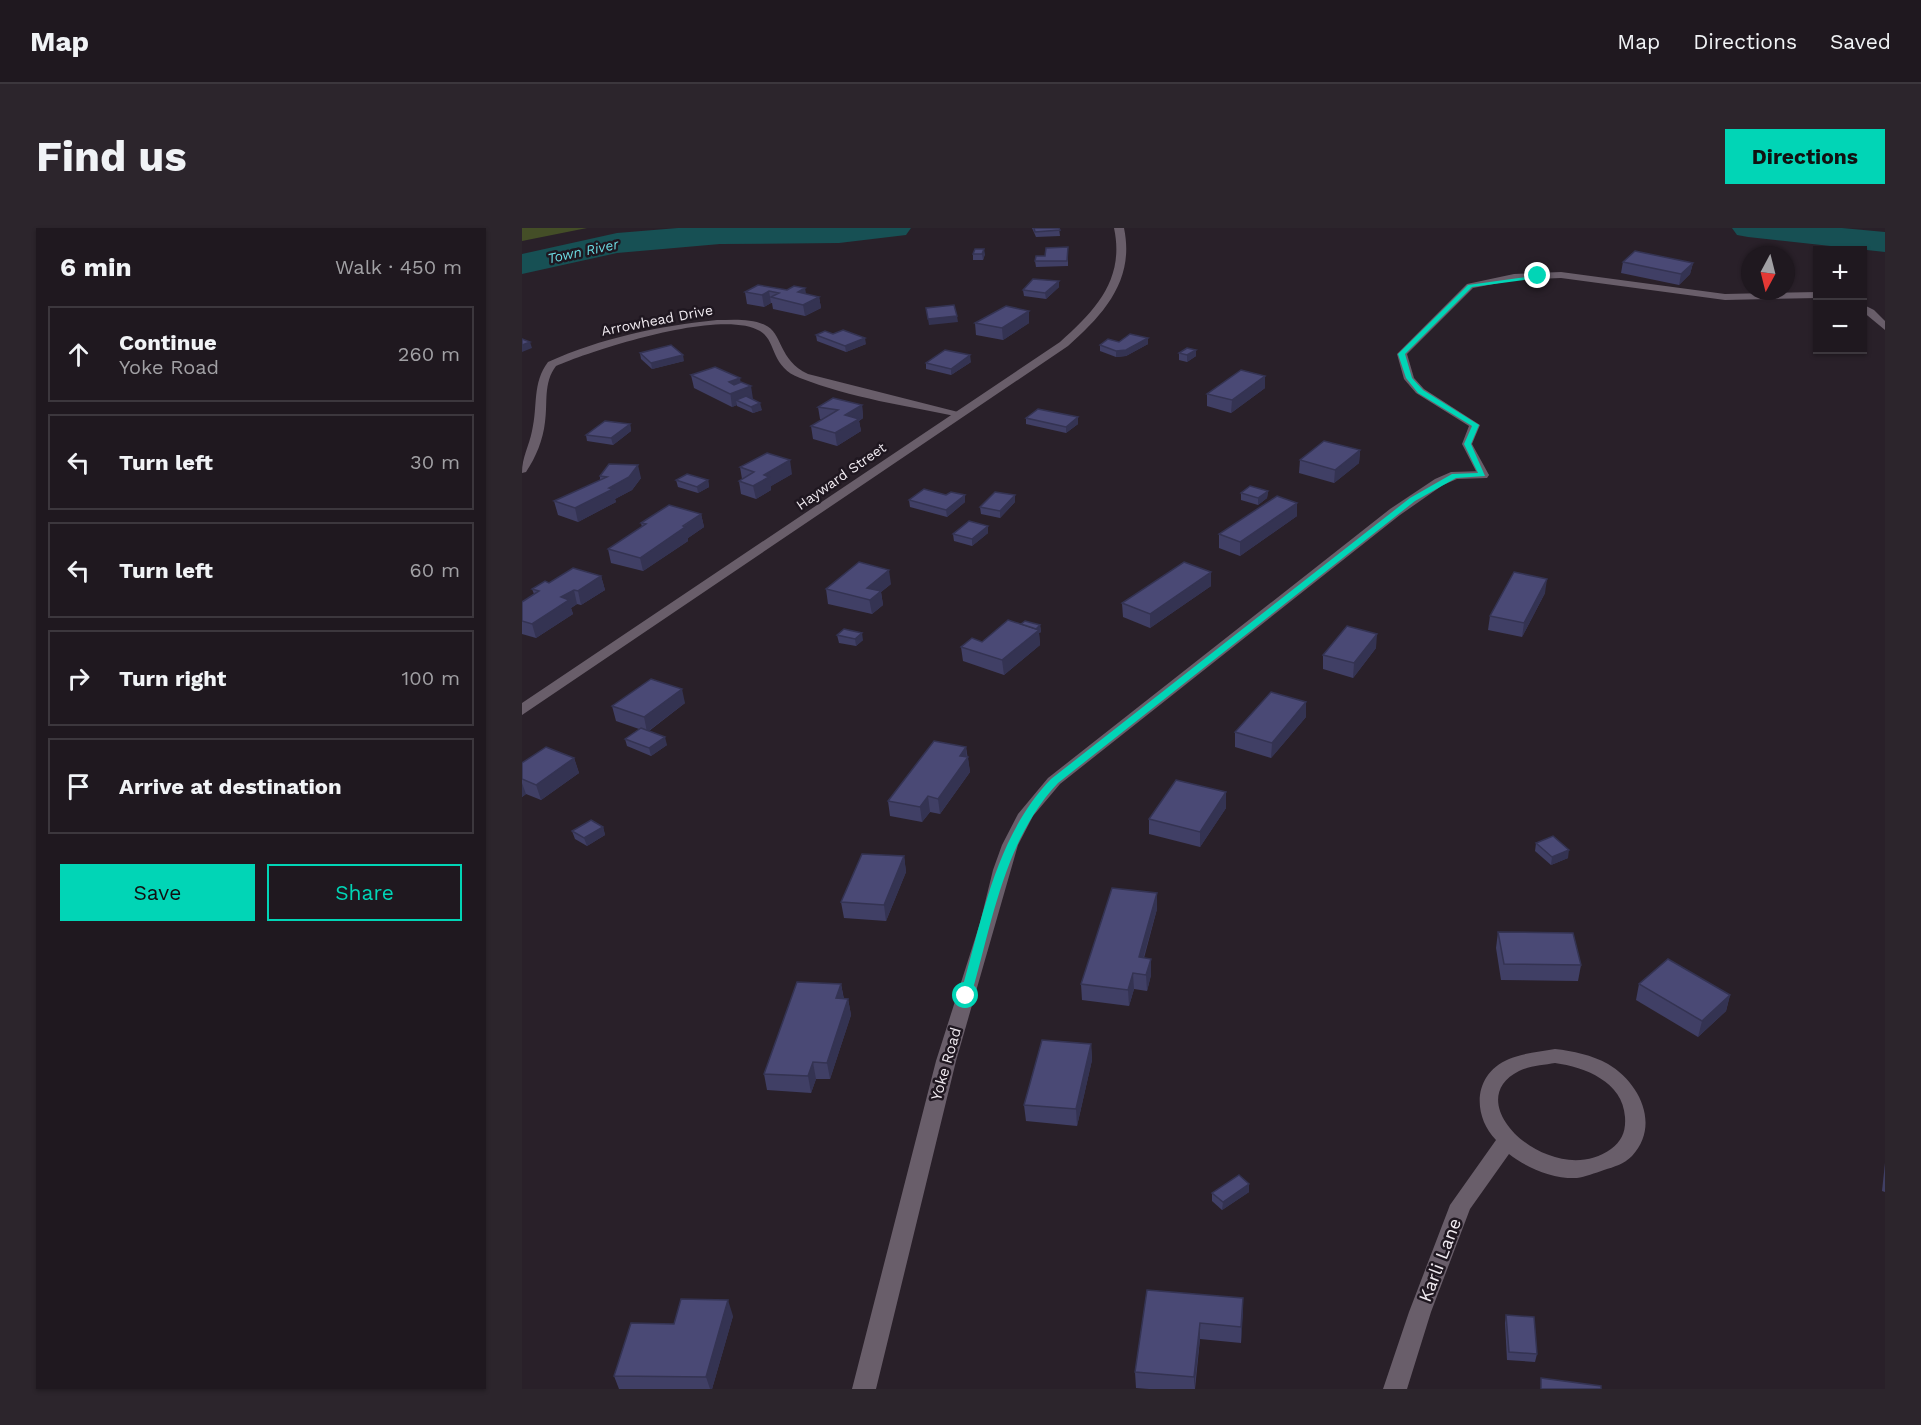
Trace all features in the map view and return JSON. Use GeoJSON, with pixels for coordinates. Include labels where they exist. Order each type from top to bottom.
{"type":"FeatureCollection","features":[{"type":"Feature","properties":{"kind":"street","name":"Hayward Street"},"geometry":{"type":"LineString","coordinates":[[522,710],[1050,354],[1095,315],[1108,296],[1117,277],[1122,249],[1119,228]]}},
{"type":"Feature","properties":{"kind":"street","name":"Arrowhead Drive"},"geometry":{"type":"LineString","coordinates":[[522,469],[534,446],[540,418],[543,380],[545,372],[552,364],[612,342],[700,324],[734,323],[762,327],[769,332],[781,362],[787,369],[824,382],[960,414]]}},
{"type":"Feature","properties":{"kind":"street","name":"Yoke Road"},"geometry":{"type":"LineString","coordinates":[[864,1389],[946,1061],[989,923],[1010,845],[1026,814],[1054,781],[1082,758],[1216,655],[1395,512],[1439,482],[1455,476],[1483,475]]}},
{"type":"Feature","properties":{"kind":"street"},"geometry":{"type":"LineString","coordinates":[[1555,1056],[1579,1060],[1600,1068],[1619,1082],[1630,1096],[1636,1111],[1637,1127],[1632,1142],[1621,1154],[1605,1163],[1586,1168],[1564,1168],[1542,1163],[1522,1154],[1506,1142],[1492,1125],[1487,1107],[1488,1090],[1498,1075],[1513,1064],[1533,1057],[1555,1056]]}},
{"type":"Feature","properties":{"kind":"street","name":"Karli Lane"},"geometry":{"type":"LineString","coordinates":[[1395,1389],[1420,1312],[1461,1205],[1506,1142]]}},
{"type":"Feature","properties":{"kind":"lane"},"geometry":{"type":"LineString","coordinates":[[1483,475],[1467,444],[1475,425],[1420,391],[1409,378],[1402,354],[1470,286],[1514,278],[1561,275],[1725,297],[1813,296]]}},
{"type":"Feature","properties":{"kind":"lane"},"geometry":{"type":"LineString","coordinates":[[1867,310],[1885,327]]}},
{"type":"Feature","properties":{"kind":"green space"},"geometry":{"type":"Polygon","coordinates":[[[522,228],[587,228],[522,241],[522,228]]]}},
{"type":"Feature","properties":{"kind":"building"},"geometry":{"type":"Polygon","coordinates":[[[1034,228],[1059,228],[1060,230],[1035,232],[1034,228]]]}},
{"type":"Feature","properties":{"kind":"building"},"geometry":{"type":"Polygon","coordinates":[[[1068,247],[1067,261],[1035,261],[1036,256],[1045,256],[1046,248],[1068,247]]]}},
{"type":"Feature","properties":{"kind":"building"},"geometry":{"type":"Polygon","coordinates":[[[975,249],[984,249],[982,254],[973,254],[975,249]]]}},
{"type":"Feature","properties":{"kind":"building"},"geometry":{"type":"Polygon","coordinates":[[[1635,251],[1693,263],[1681,274],[1623,262],[1635,251]]]}},
{"type":"Feature","properties":{"kind":"building"},"geometry":{"type":"Polygon","coordinates":[[[1033,279],[1059,281],[1045,293],[1023,290],[1033,279]]]}},
{"type":"Feature","properties":{"kind":"building"},"geometry":{"type":"Polygon","coordinates":[[[758,285],[787,290],[794,286],[805,288],[798,292],[819,297],[803,305],[771,297],[779,293],[769,291],[762,295],[745,292],[758,285]]]}},
{"type":"Feature","properties":{"kind":"building"},"geometry":{"type":"Polygon","coordinates":[[[954,305],[957,316],[928,319],[926,308],[954,305]]]}},
{"type":"Feature","properties":{"kind":"building"},"geometry":{"type":"Polygon","coordinates":[[[1006,306],[1029,311],[1002,328],[975,323],[1006,306]]]}},
{"type":"Feature","properties":{"kind":"building"},"geometry":{"type":"Polygon","coordinates":[[[843,330],[865,338],[845,346],[816,335],[825,331],[833,334],[843,330]]]}},
{"type":"Feature","properties":{"kind":"building"},"geometry":{"type":"Polygon","coordinates":[[[1130,334],[1148,338],[1126,350],[1116,351],[1100,345],[1108,339],[1119,342],[1130,334]]]}},
{"type":"Feature","properties":{"kind":"building"},"geometry":{"type":"Polygon","coordinates":[[[522,339],[530,342],[522,345],[522,339]]]}},
{"type":"Feature","properties":{"kind":"building"},"geometry":{"type":"Polygon","coordinates":[[[671,345],[683,355],[651,363],[640,353],[671,345]]]}},
{"type":"Feature","properties":{"kind":"building"},"geometry":{"type":"Polygon","coordinates":[[[1187,348],[1196,350],[1187,355],[1179,353],[1187,348]]]}},
{"type":"Feature","properties":{"kind":"building"},"geometry":{"type":"Polygon","coordinates":[[[945,350],[970,355],[951,369],[926,363],[945,350]]]}},
{"type":"Feature","properties":{"kind":"building"},"geometry":{"type":"Polygon","coordinates":[[[715,367],[740,378],[729,382],[734,385],[741,382],[751,386],[730,394],[691,375],[715,367]]]}},
{"type":"Feature","properties":{"kind":"building"},"geometry":{"type":"Polygon","coordinates":[[[1241,370],[1265,376],[1232,400],[1207,394],[1241,370]]]}},
{"type":"Feature","properties":{"kind":"building"},"geometry":{"type":"Polygon","coordinates":[[[746,396],[760,403],[751,407],[736,400],[746,396]]]}},
{"type":"Feature","properties":{"kind":"building"},"geometry":{"type":"Polygon","coordinates":[[[833,398],[862,405],[845,415],[859,419],[835,433],[811,426],[838,410],[818,407],[833,398]]]}},
{"type":"Feature","properties":{"kind":"building"},"geometry":{"type":"Polygon","coordinates":[[[1038,409],[1078,417],[1066,427],[1026,418],[1038,409]]]}},
{"type":"Feature","properties":{"kind":"building"},"geometry":{"type":"Polygon","coordinates":[[[605,421],[630,424],[611,438],[586,435],[605,421]]]}},
{"type":"Feature","properties":{"kind":"building"},"geometry":{"type":"Polygon","coordinates":[[[1324,441],[1360,450],[1335,470],[1300,460],[1324,441]]]}},
{"type":"Feature","properties":{"kind":"building"},"geometry":{"type":"Polygon","coordinates":[[[767,453],[790,460],[764,475],[769,477],[753,486],[739,481],[754,472],[740,467],[767,453]]]}},
{"type":"Feature","properties":{"kind":"building"},"geometry":{"type":"Polygon","coordinates":[[[609,464],[638,465],[629,477],[609,488],[613,489],[575,508],[554,501],[607,477],[600,476],[609,464]]]}},
{"type":"Feature","properties":{"kind":"building"},"geometry":{"type":"Polygon","coordinates":[[[687,474],[708,480],[697,487],[676,480],[687,474]]]}},
{"type":"Feature","properties":{"kind":"building"},"geometry":{"type":"Polygon","coordinates":[[[1250,486],[1268,491],[1258,498],[1241,493],[1250,486]]]}},
{"type":"Feature","properties":{"kind":"building"},"geometry":{"type":"Polygon","coordinates":[[[924,489],[946,495],[951,492],[965,495],[946,510],[909,500],[924,489]]]}},
{"type":"Feature","properties":{"kind":"building"},"geometry":{"type":"Polygon","coordinates":[[[995,492],[1015,495],[1000,511],[980,507],[995,492]]]}},
{"type":"Feature","properties":{"kind":"building"},"geometry":{"type":"Polygon","coordinates":[[[1277,496],[1297,503],[1240,542],[1219,534],[1277,496]]]}},
{"type":"Feature","properties":{"kind":"building"},"geometry":{"type":"Polygon","coordinates":[[[669,505],[701,514],[640,558],[608,549],[646,524],[641,523],[669,505]]]}},
{"type":"Feature","properties":{"kind":"building"},"geometry":{"type":"Polygon","coordinates":[[[969,521],[988,526],[972,539],[953,534],[969,521]]]}},
{"type":"Feature","properties":{"kind":"building"},"geometry":{"type":"Polygon","coordinates":[[[859,562],[889,570],[867,588],[881,591],[870,600],[826,589],[859,562]]]}},
{"type":"Feature","properties":{"kind":"building"},"geometry":{"type":"Polygon","coordinates":[[[1184,562],[1211,572],[1150,614],[1122,603],[1184,562]]]}},
{"type":"Feature","properties":{"kind":"building"},"geometry":{"type":"Polygon","coordinates":[[[573,568],[601,576],[578,591],[574,590],[561,597],[569,600],[532,624],[522,621],[522,602],[539,591],[532,589],[545,581],[549,583],[573,568]]]}},
{"type":"Feature","properties":{"kind":"building"},"geometry":{"type":"Polygon","coordinates":[[[1514,572],[1547,579],[1524,623],[1490,616],[1514,572]]]}},
{"type":"Feature","properties":{"kind":"building"},"geometry":{"type":"Polygon","coordinates":[[[1008,620],[1039,630],[1002,660],[961,647],[972,638],[982,642],[1008,620]]]}},
{"type":"Feature","properties":{"kind":"building"},"geometry":{"type":"Polygon","coordinates":[[[1025,621],[1040,625],[1036,629],[1021,624],[1025,621]]]}},
{"type":"Feature","properties":{"kind":"building"},"geometry":{"type":"Polygon","coordinates":[[[1347,626],[1377,634],[1354,663],[1323,655],[1347,626]]]}},
{"type":"Feature","properties":{"kind":"building"},"geometry":{"type":"Polygon","coordinates":[[[844,629],[862,633],[855,639],[837,635],[844,629]]]}},
{"type":"Feature","properties":{"kind":"building"},"geometry":{"type":"Polygon","coordinates":[[[651,679],[682,689],[644,717],[612,706],[651,679]]]}},
{"type":"Feature","properties":{"kind":"building"},"geometry":{"type":"Polygon","coordinates":[[[1271,692],[1306,702],[1272,743],[1235,732],[1271,692]]]}},
{"type":"Feature","properties":{"kind":"building"},"geometry":{"type":"Polygon","coordinates":[[[641,728],[665,737],[649,748],[625,739],[641,728]]]}},
{"type":"Feature","properties":{"kind":"building"},"geometry":{"type":"Polygon","coordinates":[[[934,741],[966,747],[960,756],[968,757],[938,799],[928,796],[920,807],[888,801],[934,741]]]}},
{"type":"Feature","properties":{"kind":"building"},"geometry":{"type":"Polygon","coordinates":[[[546,747],[574,758],[536,785],[522,779],[522,763],[546,747]]]}},
{"type":"Feature","properties":{"kind":"building"},"geometry":{"type":"Polygon","coordinates":[[[1176,780],[1226,792],[1200,832],[1149,819],[1176,780]]]}},
{"type":"Feature","properties":{"kind":"building"},"geometry":{"type":"Polygon","coordinates":[[[591,820],[603,827],[584,838],[572,831],[591,820]]]}},
{"type":"Feature","properties":{"kind":"building"},"geometry":{"type":"Polygon","coordinates":[[[1553,836],[1569,850],[1552,857],[1536,843],[1553,836]]]}},
{"type":"Feature","properties":{"kind":"building"},"geometry":{"type":"Polygon","coordinates":[[[862,854],[904,856],[884,905],[841,902],[862,854]]]}},
{"type":"Feature","properties":{"kind":"building"},"geometry":{"type":"Polygon","coordinates":[[[1112,888],[1157,893],[1139,957],[1151,959],[1146,975],[1133,973],[1128,990],[1081,984],[1112,888]]]}},
{"type":"Feature","properties":{"kind":"building"},"geometry":{"type":"Polygon","coordinates":[[[1498,932],[1573,933],[1581,965],[1504,964],[1498,932]]]}},
{"type":"Feature","properties":{"kind":"building"},"geometry":{"type":"Polygon","coordinates":[[[1668,959],[1730,995],[1702,1021],[1639,984],[1668,959]]]}},
{"type":"Feature","properties":{"kind":"building"},"geometry":{"type":"Polygon","coordinates":[[[797,982],[841,984],[836,998],[848,999],[827,1063],[813,1062],[808,1076],[764,1074],[797,982]]]}},
{"type":"Feature","properties":{"kind":"building"},"geometry":{"type":"Polygon","coordinates":[[[1042,1040],[1091,1044],[1076,1109],[1024,1105],[1042,1040]]]}},
{"type":"Feature","properties":{"kind":"building"},"geometry":{"type":"Polygon","coordinates":[[[1239,1175],[1249,1184],[1223,1202],[1212,1193],[1239,1175]]]}},
{"type":"Feature","properties":{"kind":"building"},"geometry":{"type":"Polygon","coordinates":[[[1147,1290],[1243,1298],[1241,1327],[1200,1323],[1194,1377],[1135,1372],[1147,1290]]]}},
{"type":"Feature","properties":{"kind":"building"},"geometry":{"type":"Polygon","coordinates":[[[681,1299],[728,1300],[706,1377],[614,1376],[631,1323],[674,1324],[681,1299]]]}},
{"type":"Feature","properties":{"kind":"building"},"geometry":{"type":"Polygon","coordinates":[[[1506,1315],[1534,1317],[1537,1354],[1509,1352],[1506,1315]]]}},
{"type":"Feature","properties":{"kind":"building"},"geometry":{"type":"Polygon","coordinates":[[[1541,1378],[1601,1386],[1601,1389],[1541,1389],[1541,1378]]]}},
{"type":"Feature","properties":{"kind":"waterway","name":"Town River"},"geometry":{"type":"LineString","coordinates":[[522,264],[617,243],[720,234],[839,233],[895,228]]}},
{"type":"Feature","properties":{"kind":"waterway","name":"Town River"},"geometry":{"type":"LineString","coordinates":[[1748,228],[1885,242]]}},
{"type":"Feature","properties":{"kind":"route"},"geometry":{"type":"LineString","coordinates":[[966,996],[1010,845],[1026,814],[1054,781],[1125,723],[1335,562],[1412,499],[1439,482],[1455,476],[1483,475],[1467,444],[1475,425],[1453,409],[1420,391],[1409,378],[1402,354],[1470,286],[1538,276]]}}]}
